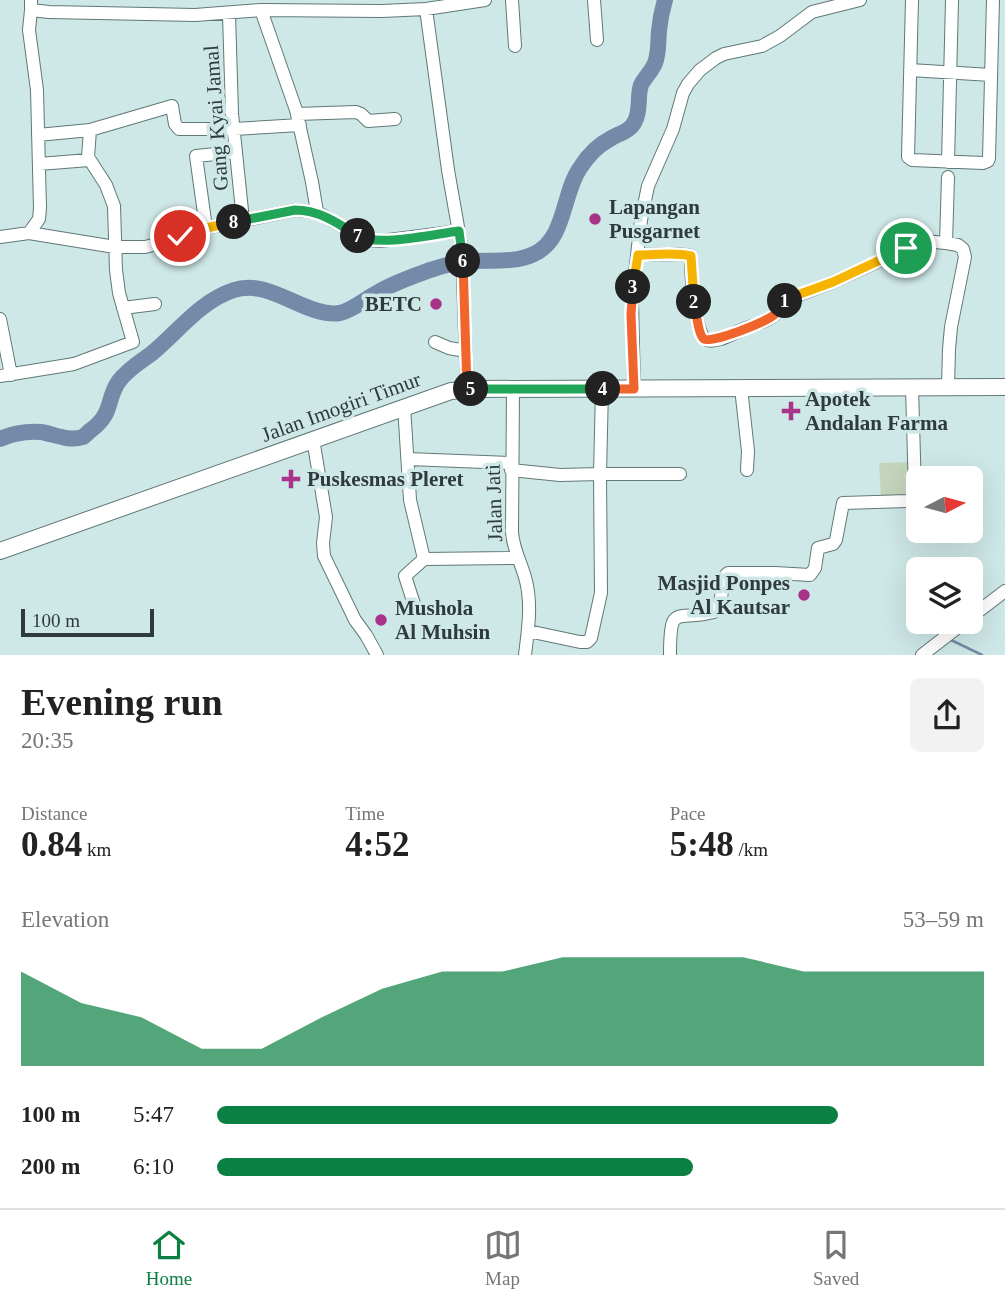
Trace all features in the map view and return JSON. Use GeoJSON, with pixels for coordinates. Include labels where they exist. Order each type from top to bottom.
{"type":"FeatureCollection","features":[{"type":"Feature","properties":{"kind":"main road","name":"Jalan Imogiri Timur"},"geometry":{"type":"LineString","coordinates":[[0,551],[452,391],[1005,387]]}},
{"type":"Feature","properties":{"kind":"street"},"geometry":{"type":"LineString","coordinates":[[29,233],[40,213],[37,90],[29,30],[31,5],[195,15],[382,5],[426,9],[449,3],[485,0]]}},
{"type":"Feature","properties":{"kind":"street"},"geometry":{"type":"LineString","coordinates":[[512,0],[515,46]]}},
{"type":"Feature","properties":{"kind":"street"},"geometry":{"type":"LineString","coordinates":[[594,0],[597,40]]}},
{"type":"Feature","properties":{"kind":"street"},"geometry":{"type":"LineString","coordinates":[[634,389],[631,314],[641,220],[648,186],[673,129],[684,93],[693,77],[708,62],[724,54],[762,46],[812,12],[857,0]]}},
{"type":"Feature","properties":{"kind":"street"},"geometry":{"type":"LineString","coordinates":[[912,0],[908,157],[912,160],[983,163],[989,160],[993,0]]}},
{"type":"Feature","properties":{"kind":"street"},"geometry":{"type":"LineString","coordinates":[[948,162],[952,0]]}},
{"type":"Feature","properties":{"kind":"street"},"geometry":{"type":"LineString","coordinates":[[426,9],[435,85],[464,268],[467,389]]}},
{"type":"Feature","properties":{"kind":"street"},"geometry":{"type":"LineString","coordinates":[[261,10],[299,119],[317,212]]}},
{"type":"Feature","properties":{"kind":"street","name":"Gang Kyai Jamal"},"geometry":{"type":"LineString","coordinates":[[229,14],[232,114],[243,220]]}},
{"type":"Feature","properties":{"kind":"street"},"geometry":{"type":"LineString","coordinates":[[910,70],[991,75]]}},
{"type":"Feature","properties":{"kind":"street"},"geometry":{"type":"LineString","coordinates":[[38,135],[90,130],[172,106],[175,124],[179,129],[234,129],[356,112],[368,121],[395,119]]}},
{"type":"Feature","properties":{"kind":"street"},"geometry":{"type":"LineString","coordinates":[[0,318],[5,375],[74,364],[132,342],[119,293],[114,206],[106,186],[89,160],[90,130]]}},
{"type":"Feature","properties":{"kind":"street"},"geometry":{"type":"LineString","coordinates":[[206,228],[196,156],[236,152]]}},
{"type":"Feature","properties":{"kind":"street"},"geometry":{"type":"LineString","coordinates":[[39,164],[89,160]]}},
{"type":"Feature","properties":{"kind":"street"},"geometry":{"type":"LineString","coordinates":[[946,243],[948,177]]}},
{"type":"Feature","properties":{"kind":"street"},"geometry":{"type":"LineString","coordinates":[[0,237],[29,233],[115,247],[145,247],[206,228],[295,210],[317,212],[367,240],[381,241],[459,231]]}},
{"type":"Feature","properties":{"kind":"street"},"geometry":{"type":"LineString","coordinates":[[638,255],[691,256],[694,301],[700,332],[707,340],[727,336],[773,316],[789,299],[906,248],[923,242],[961,247],[965,257],[951,327],[948,387]]}},
{"type":"Feature","properties":{"kind":"street"},"geometry":{"type":"LineString","coordinates":[[123,308],[155,304]]}},
{"type":"Feature","properties":{"kind":"street"},"geometry":{"type":"LineString","coordinates":[[435,342],[466,351]]}},
{"type":"Feature","properties":{"kind":"street"},"geometry":{"type":"LineString","coordinates":[[670,655],[671,629],[675,618],[680,615],[714,612],[720,603],[725,576],[728,573],[810,575],[815,568],[818,548],[830,545],[836,540],[843,503],[914,498],[912,387]]}},
{"type":"Feature","properties":{"kind":"street"},"geometry":{"type":"LineString","coordinates":[[741,388],[748,451],[747,470]]}},
{"type":"Feature","properties":{"kind":"street","name":"Jalan Jati"},"geometry":{"type":"LineString","coordinates":[[513,389],[512,532],[528,594],[525,655]]}},
{"type":"Feature","properties":{"kind":"street"},"geometry":{"type":"LineString","coordinates":[[528,631],[580,642],[587,642],[591,638],[601,593],[602,389]]}},
{"type":"Feature","properties":{"kind":"street"},"geometry":{"type":"LineString","coordinates":[[404,407],[410,500],[424,559]]}},
{"type":"Feature","properties":{"kind":"street"},"geometry":{"type":"LineString","coordinates":[[313,439],[326,517],[323,543],[327,563],[355,620],[377,655]]}},
{"type":"Feature","properties":{"kind":"street"},"geometry":{"type":"LineString","coordinates":[[408,459],[511,467],[560,475],[680,474]]}},
{"type":"Feature","properties":{"kind":"street"},"geometry":{"type":"LineString","coordinates":[[414,604],[405,576],[424,559],[517,558]]}},
{"type":"Feature","properties":{"kind":"street"},"geometry":{"type":"LineString","coordinates":[[983,608],[1005,591]]}},
{"type":"Feature","properties":{"kind":"street"},"geometry":{"type":"LineString","coordinates":[[922,655],[949,634]]}},
{"type":"Feature","properties":{"kind":"green space"},"geometry":{"type":"Polygon","coordinates":[[[912,462],[912,466],[906,466],[906,498],[881,499],[879,463],[912,462]]]}},
{"type":"Feature","properties":{"kind":"waterway"},"geometry":{"type":"LineString","coordinates":[[0,439],[31,432],[67,438],[83,437],[103,418],[115,388],[126,373],[200,309],[234,290],[261,289],[314,310],[340,313],[390,286],[440,267],[466,261],[511,260],[534,254],[552,238],[574,179],[586,160],[601,145],[633,125],[638,112],[641,85],[656,59],[665,0]]}},
{"type":"Feature","properties":{"kind":"waterway"},"geometry":{"type":"LineString","coordinates":[[951,640],[982,655]]}},
{"type":"Feature","properties":{"kind":"place","name":"Lapangan Pusgarnet"},"geometry":{"type":"Point","coordinates":[595,219]}},
{"type":"Feature","properties":{"kind":"place","name":"BETC"},"geometry":{"type":"Point","coordinates":[436,304]}},
{"type":"Feature","properties":{"kind":"place","name":"Apotek Andalan Farma"},"geometry":{"type":"Point","coordinates":[791,411]}},
{"type":"Feature","properties":{"kind":"place","name":"Puskesmas Pleret"},"geometry":{"type":"Point","coordinates":[291,479]}},
{"type":"Feature","properties":{"kind":"place","name":"Masjid Ponpes Al Kautsar"},"geometry":{"type":"Point","coordinates":[804,595]}},
{"type":"Feature","properties":{"kind":"place","name":"Mushola Al Muhsin"},"geometry":{"type":"Point","coordinates":[381,620]}},
{"type":"Feature","properties":{"kind":"route"},"geometry":{"type":"LineString","coordinates":[[180,236],[295,210],[317,212],[367,240],[381,241],[459,231],[464,268],[467,389],[634,389],[631,314],[638,255],[691,256],[694,301],[700,332],[705,340],[715,340],[773,316],[783,302],[789,299],[906,248]]}}]}
